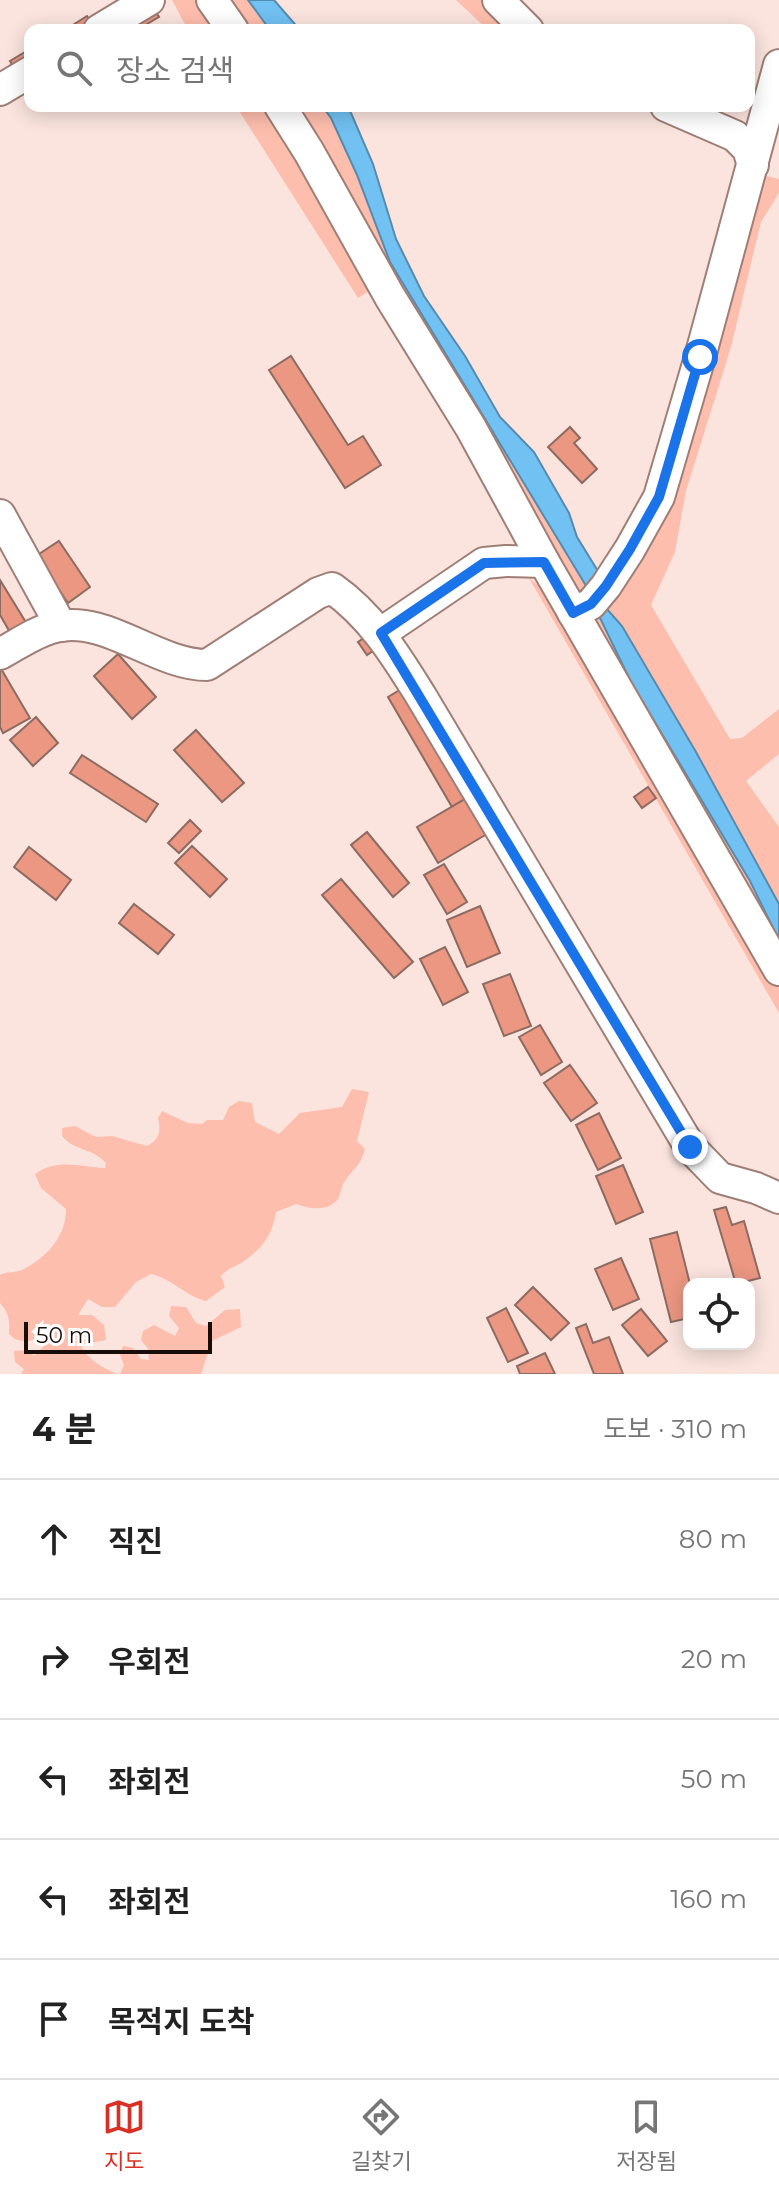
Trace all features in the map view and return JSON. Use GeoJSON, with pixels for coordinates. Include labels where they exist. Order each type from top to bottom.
{"type":"FeatureCollection","features":[{"type":"Feature","properties":{"kind":"street"},"geometry":{"type":"LineString","coordinates":[[109,24],[149,0]]}},
{"type":"Feature","properties":{"kind":"street"},"geometry":{"type":"LineString","coordinates":[[212,0],[229,24]]}},
{"type":"Feature","properties":{"kind":"street"},"geometry":{"type":"LineString","coordinates":[[498,0],[522,24]]}},
{"type":"Feature","properties":{"kind":"street"},"geometry":{"type":"LineString","coordinates":[[590,601],[630,549],[659,497],[779,65]]}},
{"type":"Feature","properties":{"kind":"street"},"geometry":{"type":"LineString","coordinates":[[0,90],[24,76]]}},
{"type":"Feature","properties":{"kind":"street"},"geometry":{"type":"LineString","coordinates":[[284,112],[390,297],[471,428],[544,562],[590,601],[779,970]]}},
{"type":"Feature","properties":{"kind":"street"},"geometry":{"type":"LineString","coordinates":[[680,112],[735,136],[748,149],[753,165]]}},
{"type":"Feature","properties":{"kind":"street"},"geometry":{"type":"LineString","coordinates":[[0,515],[61,626]]}},
{"type":"Feature","properties":{"kind":"street"},"geometry":{"type":"LineString","coordinates":[[381,633],[484,563],[544,562]]}},
{"type":"Feature","properties":{"kind":"street"},"geometry":{"type":"LineString","coordinates":[[0,654],[52,627],[72,624],[101,629],[186,665],[207,665],[318,593],[332,588],[381,633],[690,1147],[720,1178],[779,1198]]}},
{"type":"Feature","properties":{"kind":"shaded area"},"geometry":{"type":"Polygon","coordinates":[[[172,0],[203,0],[220,24],[185,24],[172,0]]]}},
{"type":"Feature","properties":{"kind":"shaded area"},"geometry":{"type":"Polygon","coordinates":[[[222,0],[248,0],[266,24],[238,24],[222,0]]]}},
{"type":"Feature","properties":{"kind":"shaded area"},"geometry":{"type":"Polygon","coordinates":[[[456,0],[489,0],[513,24],[482,24],[456,0]]]}},
{"type":"Feature","properties":{"kind":"shaded area"},"geometry":{"type":"Polygon","coordinates":[[[240,112],[273,112],[371,290],[358,298],[240,112]]]}},
{"type":"Feature","properties":{"kind":"shaded area"},"geometry":{"type":"Polygon","coordinates":[[[293,112],[326,112],[331,118],[357,175],[390,262],[591,594],[577,597],[293,112]]]}},
{"type":"Feature","properties":{"kind":"shaded area"},"geometry":{"type":"Polygon","coordinates":[[[766,176],[779,179],[779,193],[761,222],[731,347],[686,491],[675,552],[651,605],[730,739],[742,738],[779,709],[779,754],[746,781],[779,827],[779,904],[696,752],[622,626],[606,608],[757,183],[766,176]]]}},
{"type":"Feature","properties":{"kind":"shaded area"},"geometry":{"type":"Polygon","coordinates":[[[529,578],[542,588],[664,786],[779,988],[779,1013],[529,578]]]}},
{"type":"Feature","properties":{"kind":"shaded area"},"geometry":{"type":"Polygon","coordinates":[[[599,616],[632,684],[750,881],[779,940],[593,628],[599,616]]]}},
{"type":"Feature","properties":{"kind":"shaded area"},"geometry":{"type":"Polygon","coordinates":[[[352,1089],[369,1092],[357,1141],[365,1149],[334,1203],[318,1208],[296,1204],[276,1212],[272,1228],[261,1246],[221,1276],[225,1287],[206,1301],[151,1274],[136,1282],[115,1307],[102,1307],[88,1299],[78,1315],[92,1315],[104,1325],[106,1340],[80,1345],[96,1363],[118,1374],[21,1374],[24,1369],[15,1362],[14,1351],[28,1350],[34,1356],[56,1334],[25,1341],[9,1334],[8,1317],[0,1303],[0,1275],[24,1269],[48,1251],[63,1228],[66,1209],[41,1188],[35,1174],[52,1166],[105,1168],[106,1163],[67,1141],[62,1136],[62,1128],[75,1126],[96,1137],[112,1136],[147,1146],[158,1135],[158,1118],[162,1111],[188,1123],[202,1124],[207,1120],[223,1120],[229,1107],[239,1101],[252,1103],[255,1122],[279,1134],[300,1113],[342,1107],[352,1089]]]}},
{"type":"Feature","properties":{"kind":"shaded area"},"geometry":{"type":"Polygon","coordinates":[[[171,1306],[186,1307],[196,1323],[206,1326],[225,1310],[240,1309],[241,1327],[212,1341],[201,1374],[120,1374],[124,1365],[120,1355],[123,1346],[133,1348],[141,1359],[149,1360],[148,1349],[141,1340],[143,1331],[154,1325],[175,1336],[179,1328],[169,1316],[171,1306]]]}},
{"type":"Feature","properties":{"kind":"water"},"geometry":{"type":"Polygon","coordinates":[[[248,0],[274,0],[295,24],[266,24],[248,0]]]}},
{"type":"Feature","properties":{"kind":"water"},"geometry":{"type":"Polygon","coordinates":[[[326,112],[351,112],[373,164],[396,239],[424,296],[465,356],[500,417],[534,452],[569,513],[577,537],[601,576],[591,594],[390,262],[357,175],[326,112]]]}},
{"type":"Feature","properties":{"kind":"water"},"geometry":{"type":"Polygon","coordinates":[[[606,608],[622,626],[696,752],[779,904],[779,940],[750,881],[632,684],[599,616],[606,608]]]}},
{"type":"Feature","properties":{"kind":"building"},"geometry":{"type":"Polygon","coordinates":[[[153,7],[159,17],[147,24],[133,24],[131,21],[153,7]]]}},
{"type":"Feature","properties":{"kind":"building"},"geometry":{"type":"Polygon","coordinates":[[[87,16],[93,24],[74,24],[87,16]]]}},
{"type":"Feature","properties":{"kind":"building"},"geometry":{"type":"Polygon","coordinates":[[[24,53],[24,66],[16,71],[10,61],[24,53]]]}},
{"type":"Feature","properties":{"kind":"building"},"geometry":{"type":"Polygon","coordinates":[[[291,356],[348,445],[363,436],[381,465],[345,488],[269,370],[291,356]]]}},
{"type":"Feature","properties":{"kind":"building"},"geometry":{"type":"Polygon","coordinates":[[[570,427],[580,438],[574,443],[597,469],[582,483],[548,447],[570,427]]]}},
{"type":"Feature","properties":{"kind":"building"},"geometry":{"type":"Polygon","coordinates":[[[59,541],[90,587],[68,603],[36,556],[59,541]]]}},
{"type":"Feature","properties":{"kind":"building"},"geometry":{"type":"Polygon","coordinates":[[[0,580],[27,624],[11,634],[0,615],[0,580]]]}},
{"type":"Feature","properties":{"kind":"building"},"geometry":{"type":"Polygon","coordinates":[[[368,635],[377,648],[367,655],[358,642],[368,635]]]}},
{"type":"Feature","properties":{"kind":"building"},"geometry":{"type":"Polygon","coordinates":[[[118,654],[156,697],[132,719],[94,676],[118,654]]]}},
{"type":"Feature","properties":{"kind":"building"},"geometry":{"type":"Polygon","coordinates":[[[0,667],[30,718],[3,733],[0,727],[0,667]]]}},
{"type":"Feature","properties":{"kind":"building"},"geometry":{"type":"Polygon","coordinates":[[[408,685],[472,795],[452,807],[388,697],[408,685]]]}},
{"type":"Feature","properties":{"kind":"building"},"geometry":{"type":"Polygon","coordinates":[[[36,717],[58,743],[33,766],[10,740],[36,717]]]}},
{"type":"Feature","properties":{"kind":"building"},"geometry":{"type":"Polygon","coordinates":[[[196,730],[244,783],[222,802],[174,750],[196,730]]]}},
{"type":"Feature","properties":{"kind":"building"},"geometry":{"type":"Polygon","coordinates":[[[82,755],[158,804],[146,822],[70,773],[82,755]]]}},
{"type":"Feature","properties":{"kind":"building"},"geometry":{"type":"Polygon","coordinates":[[[648,787],[656,798],[642,808],[634,797],[648,787]]]}},
{"type":"Feature","properties":{"kind":"building"},"geometry":{"type":"Polygon","coordinates":[[[472,795],[492,831],[438,863],[417,827],[472,795]]]}},
{"type":"Feature","properties":{"kind":"building"},"geometry":{"type":"Polygon","coordinates":[[[190,820],[201,831],[179,853],[168,843],[190,820]]]}},
{"type":"Feature","properties":{"kind":"building"},"geometry":{"type":"Polygon","coordinates":[[[367,832],[409,883],[393,897],[351,845],[367,832]]]}},
{"type":"Feature","properties":{"kind":"building"},"geometry":{"type":"Polygon","coordinates":[[[192,846],[227,879],[210,897],[175,863],[192,846]]]}},
{"type":"Feature","properties":{"kind":"building"},"geometry":{"type":"Polygon","coordinates":[[[29,847],[71,880],[56,900],[14,867],[29,847]]]}},
{"type":"Feature","properties":{"kind":"building"},"geometry":{"type":"Polygon","coordinates":[[[444,864],[467,902],[447,914],[424,875],[444,864]]]}},
{"type":"Feature","properties":{"kind":"building"},"geometry":{"type":"Polygon","coordinates":[[[341,879],[413,962],[394,978],[322,895],[341,879]]]}},
{"type":"Feature","properties":{"kind":"building"},"geometry":{"type":"Polygon","coordinates":[[[134,904],[174,935],[158,954],[119,923],[134,904]]]}},
{"type":"Feature","properties":{"kind":"building"},"geometry":{"type":"Polygon","coordinates":[[[480,906],[500,953],[467,967],[447,920],[480,906]]]}},
{"type":"Feature","properties":{"kind":"building"},"geometry":{"type":"Polygon","coordinates":[[[445,947],[468,992],[443,1005],[420,959],[445,947]]]}},
{"type":"Feature","properties":{"kind":"building"},"geometry":{"type":"Polygon","coordinates":[[[510,974],[531,1026],[504,1036],[483,984],[510,974]]]}},
{"type":"Feature","properties":{"kind":"building"},"geometry":{"type":"Polygon","coordinates":[[[540,1025],[562,1062],[541,1075],[519,1037],[540,1025]]]}},
{"type":"Feature","properties":{"kind":"building"},"geometry":{"type":"Polygon","coordinates":[[[570,1065],[597,1103],[571,1121],[544,1083],[570,1065]]]}},
{"type":"Feature","properties":{"kind":"building"},"geometry":{"type":"Polygon","coordinates":[[[599,1113],[621,1158],[598,1170],[576,1125],[599,1113]]]}},
{"type":"Feature","properties":{"kind":"building"},"geometry":{"type":"Polygon","coordinates":[[[623,1165],[643,1212],[616,1224],[596,1176],[623,1165]]]}},
{"type":"Feature","properties":{"kind":"building"},"geometry":{"type":"Polygon","coordinates":[[[726,1207],[732,1225],[744,1221],[760,1278],[734,1278],[714,1210],[726,1207]]]}},
{"type":"Feature","properties":{"kind":"building"},"geometry":{"type":"Polygon","coordinates":[[[677,1232],[688,1278],[683,1278],[683,1319],[671,1322],[650,1239],[677,1232]]]}},
{"type":"Feature","properties":{"kind":"building"},"geometry":{"type":"Polygon","coordinates":[[[621,1258],[639,1299],[613,1310],[595,1269],[621,1258]]]}},
{"type":"Feature","properties":{"kind":"building"},"geometry":{"type":"Polygon","coordinates":[[[533,1287],[569,1323],[551,1340],[515,1305],[533,1287]]]}},
{"type":"Feature","properties":{"kind":"building"},"geometry":{"type":"Polygon","coordinates":[[[506,1308],[528,1353],[508,1362],[487,1318],[506,1308]]]}},
{"type":"Feature","properties":{"kind":"building"},"geometry":{"type":"Polygon","coordinates":[[[641,1309],[667,1341],[648,1356],[622,1325],[641,1309]]]}},
{"type":"Feature","properties":{"kind":"building"},"geometry":{"type":"Polygon","coordinates":[[[586,1324],[593,1343],[609,1337],[623,1374],[594,1374],[576,1328],[586,1324]]]}},
{"type":"Feature","properties":{"kind":"building"},"geometry":{"type":"Polygon","coordinates":[[[545,1353],[555,1374],[520,1374],[517,1366],[545,1353]]]}},
{"type":"Feature","properties":{"kind":"route"},"geometry":{"type":"LineString","coordinates":[[690,1147],[381,633],[484,563],[544,562],[573,613],[591,604],[630,549],[659,497],[700,357]]}}]}
